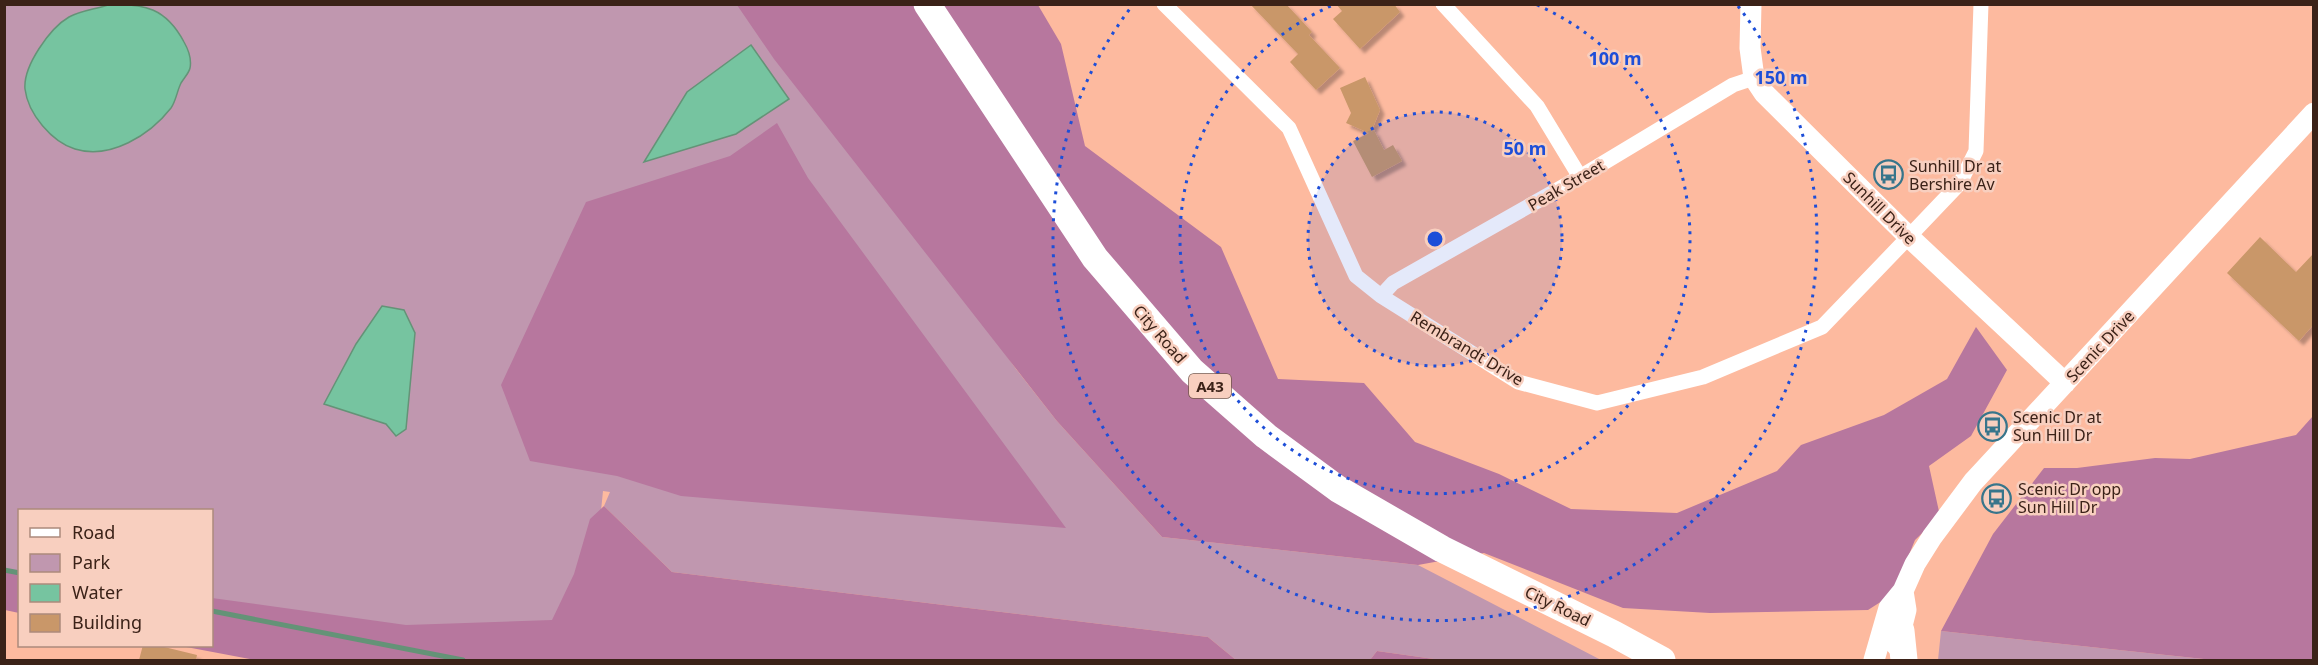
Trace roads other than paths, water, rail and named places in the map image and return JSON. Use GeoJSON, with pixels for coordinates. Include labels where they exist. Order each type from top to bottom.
{"type":"FeatureCollection","features":[{"type":"Feature","properties":{"kind":"highway","name":"City Road"},"geometry":{"type":"LineString","coordinates":[[927,4],[1095,258],[1192,371],[1266,436],[1338,489],[1442,549],[1662,660]]}},
{"type":"Feature","properties":{"kind":"highway"},"geometry":{"type":"LineString","coordinates":[[1901,631],[1904,660]]}},
{"type":"Feature","properties":{"kind":"highway","name":"City Road"},"geometry":{"type":"LineString","coordinates":[[1614,634],[1650,660]]}},
{"type":"Feature","properties":{"kind":"main road"},"geometry":{"type":"LineString","coordinates":[[1751,4],[1750,48],[1754,78]]}},
{"type":"Feature","properties":{"kind":"main road","name":"Sunhill Drive"},"geometry":{"type":"LineString","coordinates":[[1754,78],[1764,93],[1909,237],[2065,383]]}},
{"type":"Feature","properties":{"kind":"main road","name":"Scenic Drive"},"geometry":{"type":"LineString","coordinates":[[1874,660],[1889,608],[1903,591],[1915,564],[1932,537],[1973,482],[2313,113]]}},
{"type":"Feature","properties":{"kind":"main road","name":"Scenic Drive"},"geometry":{"type":"LineString","coordinates":[[1894,660],[1906,610],[1903,591]]}},
{"type":"Feature","properties":{"kind":"street","name":"Rembrandt Drive"},"geometry":{"type":"LineString","coordinates":[[1164,4],[1289,128],[1356,276],[1382,296],[1518,382],[1597,403],[1704,377],[1822,327],[1909,237],[1960,183],[1976,151],[1981,4]]}},
{"type":"Feature","properties":{"kind":"street"},"geometry":{"type":"LineString","coordinates":[[1443,4],[1537,106],[1580,177]]}},
{"type":"Feature","properties":{"kind":"street","name":"Peak Street"},"geometry":{"type":"LineString","coordinates":[[1382,296],[1393,283],[1580,177],[1733,85],[1754,78]]}},
{"type":"Feature","properties":{"kind":"water"},"geometry":{"type":"Polygon","coordinates":[[[108,5],[133,5],[162,15],[177,31],[185,45],[190,57],[190,68],[171,108],[152,127],[128,143],[102,151],[88,152],[66,145],[42,126],[27,98],[26,80],[28,70],[39,48],[62,22],[78,13],[108,5]]]}},
{"type":"Feature","properties":{"kind":"water"},"geometry":{"type":"Polygon","coordinates":[[[751,45],[789,99],[736,134],[644,162],[687,92],[751,45]]]}},
{"type":"Feature","properties":{"kind":"water"},"geometry":{"type":"Polygon","coordinates":[[[382,306],[404,310],[415,333],[406,429],[396,436],[386,424],[324,404],[356,344],[382,306]]]}},
{"type":"Feature","properties":{"kind":"waterway"},"geometry":{"type":"LineString","coordinates":[[4,570],[18,573]]}},
{"type":"Feature","properties":{"kind":"waterway"},"geometry":{"type":"LineString","coordinates":[[213,611],[463,660]]}},
{"type":"Feature","properties":{"kind":"place","name":"Sunhill Dr at Bershire Av"},"geometry":{"type":"Point","coordinates":[1888,175]}},
{"type":"Feature","properties":{"kind":"place","name":"Scenic Dr at Sun Hill Dr"},"geometry":{"type":"Point","coordinates":[1992,426]}},
{"type":"Feature","properties":{"kind":"place","name":"Scenic Dr opp Sun Hill Dr"},"geometry":{"type":"Point","coordinates":[1997,498]}}]}
